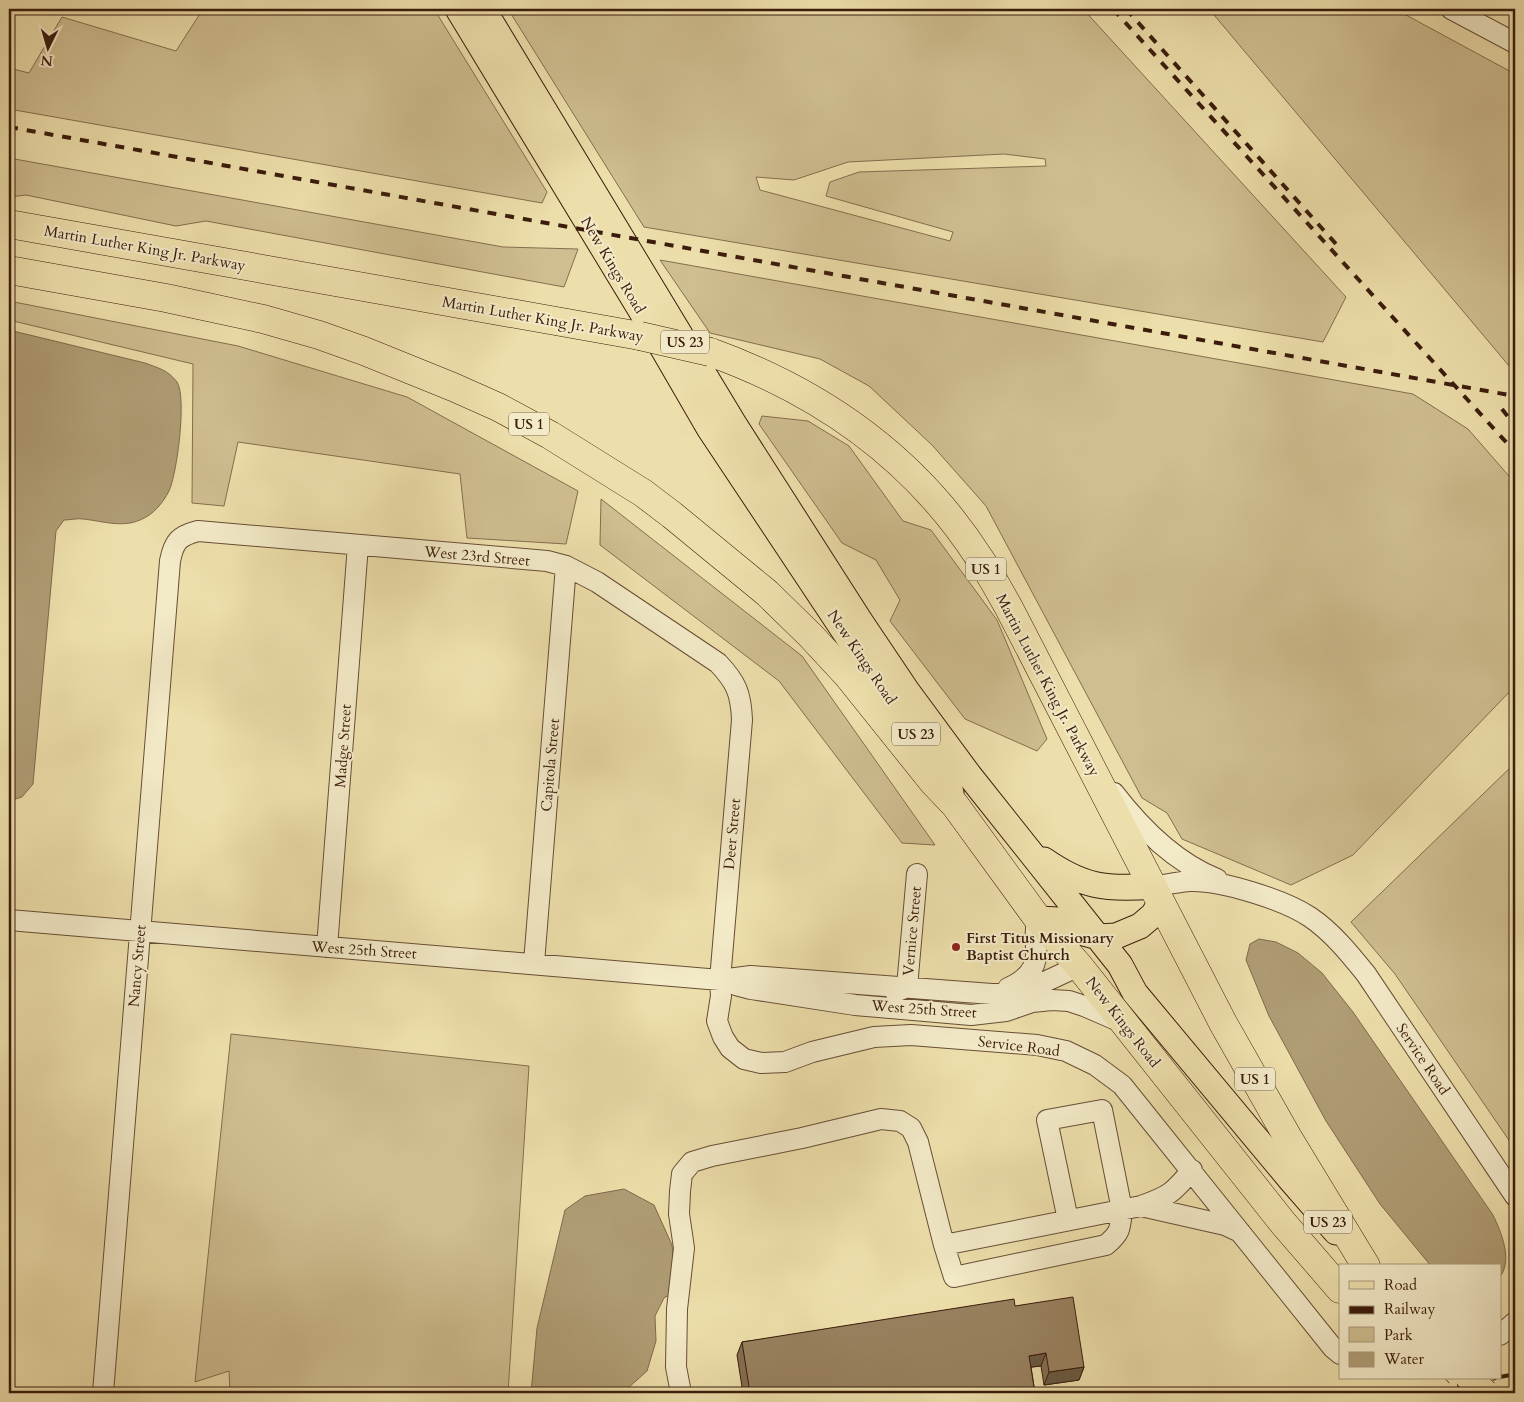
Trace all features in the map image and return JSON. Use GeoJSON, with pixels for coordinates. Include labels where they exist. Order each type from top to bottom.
{"type":"FeatureCollection","features":[{"type":"Feature","properties":{"kind":"highway","name":"Martin Luther King Jr. Parkway"},"geometry":{"type":"LineString","coordinates":[[9,224],[640,336],[710,352],[745,364],[775,378],[838,414],[869,436],[901,463],[926,489],[980,558],[1009,608],[1224,1023],[1272,1110],[1365,1264]]}},
{"type":"Feature","properties":{"kind":"highway","name":"US 1"},"geometry":{"type":"LineString","coordinates":[[9,270],[212,308],[263,319],[319,335],[396,362],[498,407],[550,435],[643,493],[720,553],[766,593],[810,635],[848,676],[933,782],[955,805]]}},
{"type":"Feature","properties":{"kind":"highway","name":"New Kings Road"},"geometry":{"type":"LineString","coordinates":[[955,805],[1038,919],[1079,966],[1283,1224],[1339,1287]]}},
{"type":"Feature","properties":{"kind":"highway"},"geometry":{"type":"LineString","coordinates":[[1427,1380],[1439,1393]]}},
{"type":"Feature","properties":{"kind":"highway"},"geometry":{"type":"LineString","coordinates":[[1472,1380],[1484,1393]]}},
{"type":"Feature","properties":{"kind":"main road","name":"New Kings Road"},"geometry":{"type":"LineString","coordinates":[[458,9],[558,153],[734,424],[799,546],[868,667],[946,780],[955,805]]}},
{"type":"Feature","properties":{"kind":"main road","name":"New Kings Road"},"geometry":{"type":"LineString","coordinates":[[484,9],[558,153]]}},
{"type":"Feature","properties":{"kind":"main road","name":"New Kings Road"},"geometry":{"type":"LineString","coordinates":[[799,546],[970,775],[1120,965],[1135,992],[1290,1179],[1364,1264]]}},
{"type":"Feature","properties":{"kind":"main road"},"geometry":{"type":"LineString","coordinates":[[1030,850],[1056,868],[1087,883],[1100,887],[1157,894],[1153,915],[1140,926],[1116,936],[1098,937],[1080,932],[1058,920],[1038,919]]}},
{"type":"Feature","properties":{"kind":"main road"},"geometry":{"type":"LineString","coordinates":[[1079,966],[1103,972],[1135,992]]}},
{"type":"Feature","properties":{"kind":"street"},"geometry":{"type":"LineString","coordinates":[[1451,9],[1515,43]]}},
{"type":"Feature","properties":{"kind":"street","name":"West 23rd Street"},"geometry":{"type":"LineString","coordinates":[[178,540],[186,534],[198,532],[547,561],[566,566],[597,582],[718,663],[730,676],[737,688]]}},
{"type":"Feature","properties":{"kind":"street","name":"Nancy Street"},"geometry":{"type":"LineString","coordinates":[[103,1393],[170,561],[172,550],[178,540]]}},
{"type":"Feature","properties":{"kind":"street","name":"Madge Street"},"geometry":{"type":"LineString","coordinates":[[327,947],[358,546]]}},
{"type":"Feature","properties":{"kind":"street","name":"Capitola Street"},"geometry":{"type":"LineString","coordinates":[[534,963],[566,566]]}},
{"type":"Feature","properties":{"kind":"street","name":"Deer Street"},"geometry":{"type":"LineString","coordinates":[[720,980],[742,720],[737,688]]}},
{"type":"Feature","properties":{"kind":"street"},"geometry":{"type":"LineString","coordinates":[[1086,756],[1126,809],[1152,836],[1178,858],[1206,875],[1244,890]]}},
{"type":"Feature","properties":{"kind":"street","name":"Vernice Street"},"geometry":{"type":"LineString","coordinates":[[907,987],[917,874]]}},
{"type":"Feature","properties":{"kind":"street","name":"Service Road"},"geometry":{"type":"LineString","coordinates":[[1157,894],[1191,881],[1216,883],[1244,890],[1276,901],[1310,917],[1339,941],[1366,974],[1515,1196]]}},
{"type":"Feature","properties":{"kind":"street"},"geometry":{"type":"LineString","coordinates":[[992,994],[1020,982],[1032,970],[1037,953],[1034,928],[1038,919]]}},
{"type":"Feature","properties":{"kind":"street","name":"West 25th Street"},"geometry":{"type":"LineString","coordinates":[[9,920],[720,980],[751,989],[855,1005],[971,1015],[1006,1011],[1032,1002],[1069,1001],[1125,1024]]}},
{"type":"Feature","properties":{"kind":"street","name":"West 25th Street"},"geometry":{"type":"LineString","coordinates":[[720,980],[751,976],[992,994],[1014,992],[1079,966]]}},
{"type":"Feature","properties":{"kind":"street","name":"Service Road"},"geometry":{"type":"LineString","coordinates":[[720,980],[721,996],[717,1021],[723,1037],[730,1048],[744,1059],[761,1063],[785,1062],[812,1052],[874,1037],[911,1035],[1037,1045],[1066,1050],[1095,1065],[1122,1085],[1339,1353]]}},
{"type":"Feature","properties":{"kind":"street"},"geometry":{"type":"LineString","coordinates":[[855,1005],[888,997],[892,993],[907,987]]}},
{"type":"Feature","properties":{"kind":"street"},"geometry":{"type":"LineString","coordinates":[[681,1393],[676,1367],[678,1309],[684,1248],[679,1214],[680,1191],[682,1174],[692,1162],[881,1119],[900,1121],[911,1128],[918,1142],[954,1277],[1106,1245],[1118,1235],[1122,1210],[1102,1110],[1047,1120],[1068,1220]]}},
{"type":"Feature","properties":{"kind":"street"},"geometry":{"type":"LineString","coordinates":[[944,1245],[1141,1206],[1161,1199],[1176,1190],[1192,1170]]}},
{"type":"Feature","properties":{"kind":"street"},"geometry":{"type":"LineString","coordinates":[[1141,1206],[1225,1225],[1242,1233]]}},
{"type":"Feature","properties":{"kind":"street"},"geometry":{"type":"LineString","coordinates":[[1502,1333],[1515,1322]]}},
{"type":"Feature","properties":{"kind":"green space"},"geometry":{"type":"Polygon","coordinates":[[[203,9],[434,9],[547,192],[542,203],[9,109],[9,68],[29,73],[62,17],[176,51],[203,9]]]}},
{"type":"Feature","properties":{"kind":"green space"},"geometry":{"type":"Polygon","coordinates":[[[508,9],[1083,9],[1346,297],[1323,342],[644,227],[508,9]],[[1004,154],[848,162],[794,180],[756,177],[760,190],[950,241],[953,232],[826,196],[830,182],[859,172],[1046,166],[1045,159],[1004,154]]]}},
{"type":"Feature","properties":{"kind":"green space"},"geometry":{"type":"Polygon","coordinates":[[[1209,9],[1395,9],[1515,74],[1515,373],[1209,9]]]}},
{"type":"Feature","properties":{"kind":"green space"},"geometry":{"type":"Polygon","coordinates":[[[9,158],[503,247],[578,249],[564,287],[206,221],[176,226],[26,195],[9,197],[9,158]]]}},
{"type":"Feature","properties":{"kind":"green space"},"geometry":{"type":"Polygon","coordinates":[[[660,260],[1413,394],[1468,429],[1515,483],[1515,686],[1353,855],[1291,885],[1182,839],[1167,813],[1142,798],[986,506],[932,445],[869,386],[820,359],[710,333],[660,260]]]}},
{"type":"Feature","properties":{"kind":"green space"},"geometry":{"type":"Polygon","coordinates":[[[9,301],[238,346],[407,397],[578,491],[566,544],[467,538],[460,474],[238,442],[224,506],[192,503],[193,364],[9,320],[9,301]]]}},
{"type":"Feature","properties":{"kind":"green space"},"geometry":{"type":"Polygon","coordinates":[[[762,416],[808,421],[849,446],[903,521],[931,530],[997,620],[1047,739],[1037,751],[965,719],[890,621],[900,600],[876,560],[842,543],[759,424],[762,416]]]}},
{"type":"Feature","properties":{"kind":"green space"},"geometry":{"type":"Polygon","coordinates":[[[601,499],[802,656],[935,845],[902,843],[779,681],[600,545],[601,499]]]}},
{"type":"Feature","properties":{"kind":"green space"},"geometry":{"type":"Polygon","coordinates":[[[1515,763],[1515,1149],[1395,974],[1351,922],[1515,763]]]}},
{"type":"Feature","properties":{"kind":"green space"},"geometry":{"type":"Polygon","coordinates":[[[231,1034],[529,1066],[508,1393],[230,1393],[229,1371],[195,1382],[231,1034]]]}},
{"type":"Feature","properties":{"kind":"water"},"geometry":{"type":"Polygon","coordinates":[[[9,330],[145,363],[166,372],[177,382],[180,390],[181,419],[178,453],[172,482],[167,495],[157,508],[145,518],[126,524],[81,519],[64,520],[56,531],[33,784],[22,797],[9,801],[9,330]]]}},
{"type":"Feature","properties":{"kind":"water"},"geometry":{"type":"Polygon","coordinates":[[[1259,939],[1276,942],[1298,953],[1322,973],[1353,1012],[1493,1215],[1502,1237],[1506,1254],[1506,1262],[1502,1274],[1502,1264],[1429,1264],[1380,1204],[1326,1121],[1269,1016],[1246,960],[1250,944],[1259,939]]]}},
{"type":"Feature","properties":{"kind":"water"},"geometry":{"type":"Polygon","coordinates":[[[624,1189],[654,1205],[672,1245],[676,1291],[664,1298],[655,1316],[656,1341],[647,1371],[628,1388],[611,1393],[531,1393],[537,1328],[565,1210],[585,1196],[624,1189]]]}},
{"type":"Feature","properties":{"kind":"building"},"geometry":{"type":"Polygon","coordinates":[[[1073,1297],[1084,1367],[1049,1372],[1046,1353],[1029,1356],[1035,1393],[750,1393],[742,1342],[1014,1299],[1015,1306],[1073,1297]]]}},
{"type":"Feature","properties":{"kind":"railway"},"geometry":{"type":"LineString","coordinates":[[1113,9],[1515,452]]}},
{"type":"Feature","properties":{"kind":"railway"},"geometry":{"type":"LineString","coordinates":[[1126,9],[1336,244]]}},
{"type":"Feature","properties":{"kind":"railway"},"geometry":{"type":"LineString","coordinates":[[9,127],[1515,396]]}},
{"type":"Feature","properties":{"kind":"railway"},"geometry":{"type":"LineString","coordinates":[[1502,409],[1515,426]]}},
{"type":"Feature","properties":{"kind":"railway"},"geometry":{"type":"LineString","coordinates":[[1502,1377],[1515,1374]]}},
{"type":"Feature","properties":{"kind":"railway"},"geometry":{"type":"LineString","coordinates":[[1422,1393],[1486,1380]]}},
{"type":"Feature","properties":{"kind":"place","name":"First Titus Missionary Baptist Church"},"geometry":{"type":"Point","coordinates":[956,947]}}]}
